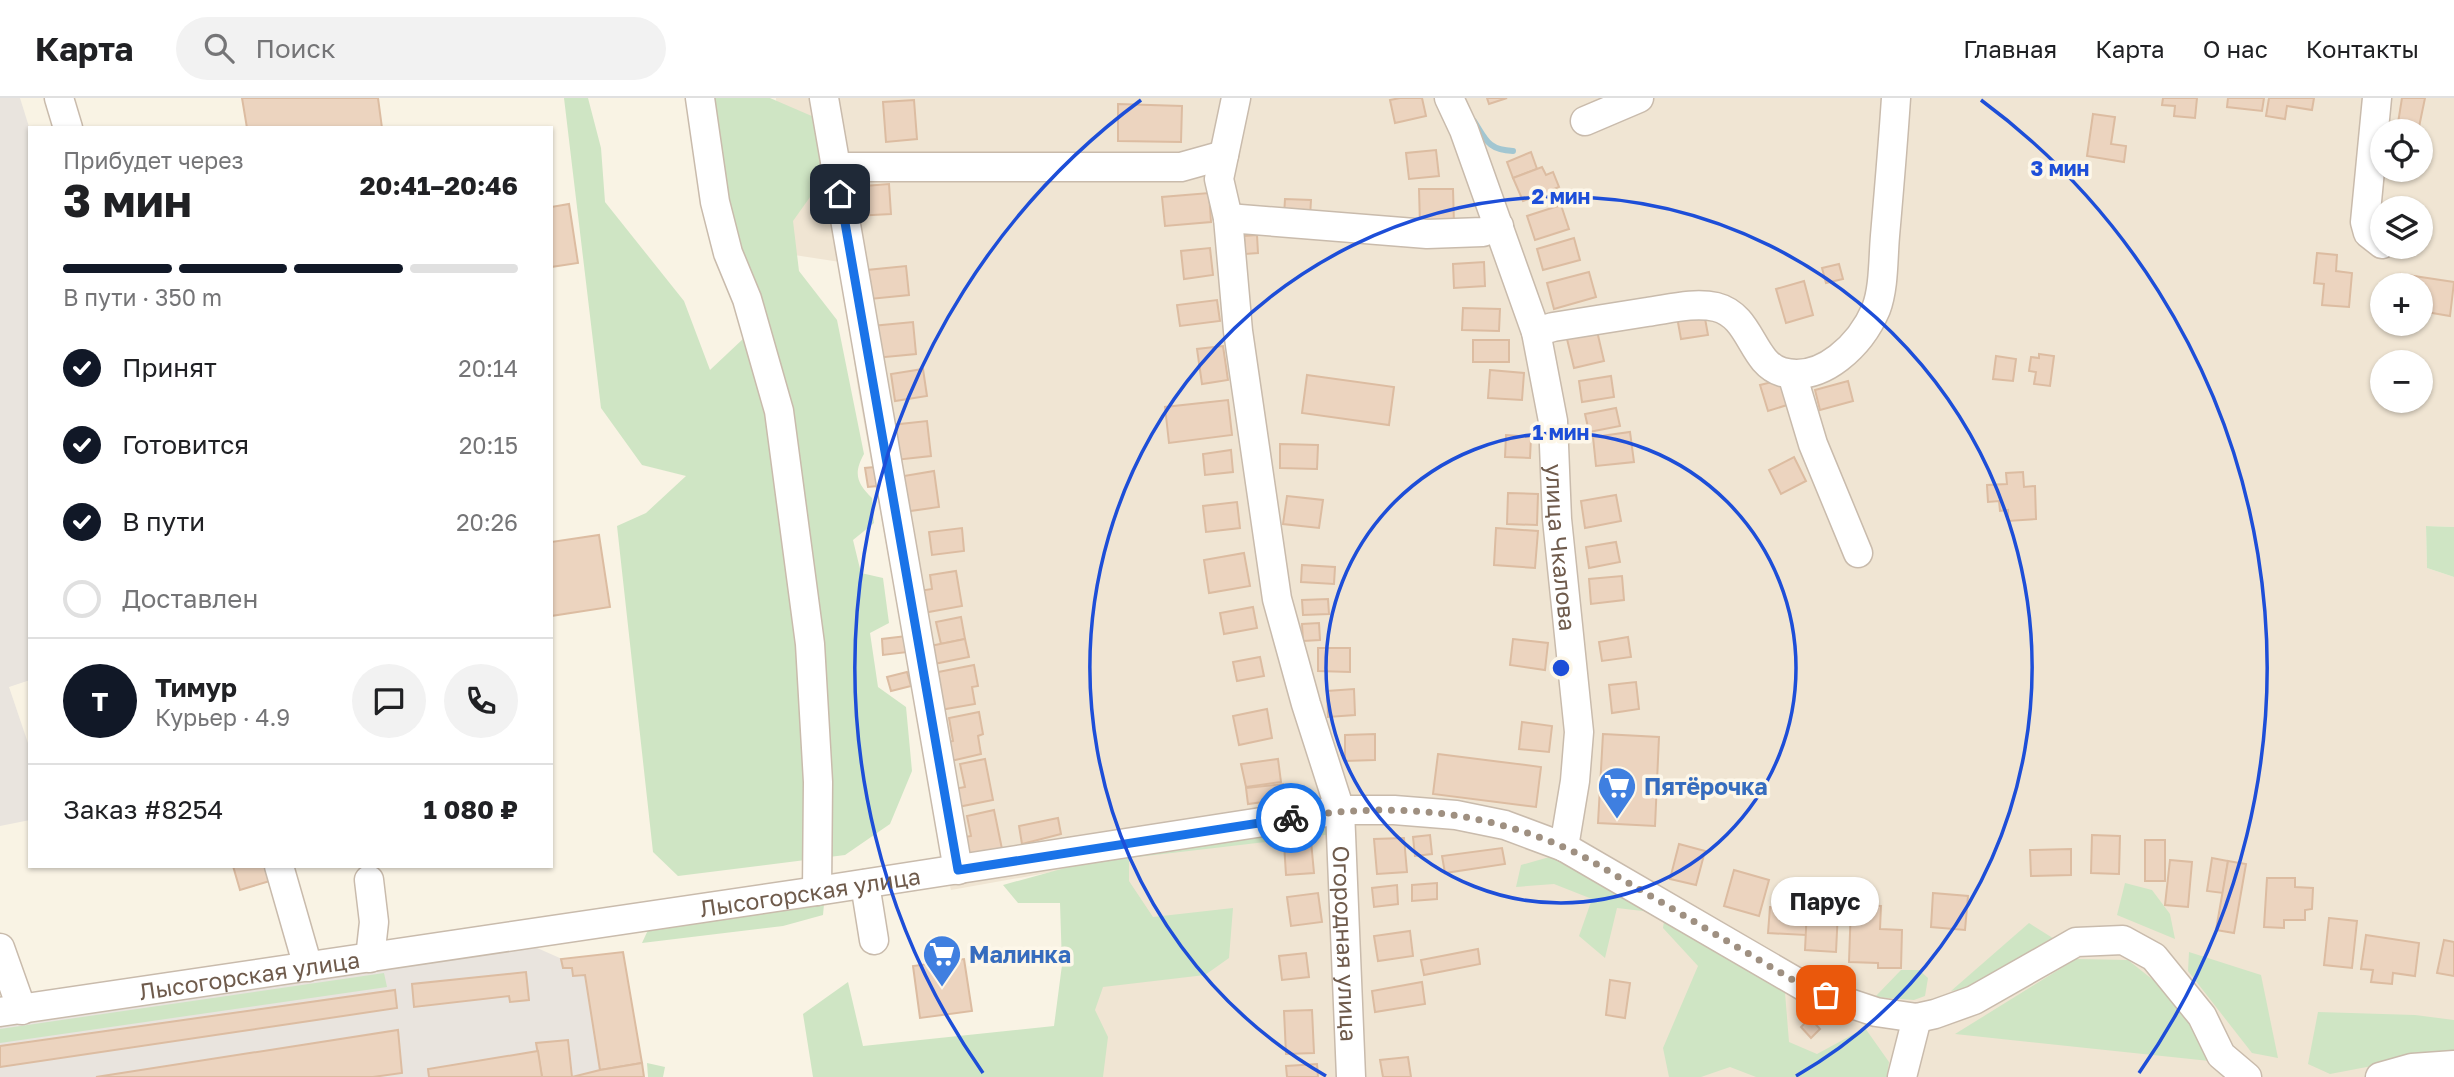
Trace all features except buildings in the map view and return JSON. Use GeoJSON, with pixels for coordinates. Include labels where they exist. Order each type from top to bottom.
{"type":"FeatureCollection","features":[{"type":"Feature","properties":{"kind":"street"},"geometry":{"type":"LineString","coordinates":[[59,98],[67,126]]}},
{"type":"Feature","properties":{"kind":"street"},"geometry":{"type":"LineString","coordinates":[[700,98],[715,202],[728,253],[747,299],[779,411],[810,644],[818,782],[817,891]]}},
{"type":"Feature","properties":{"kind":"street"},"geometry":{"type":"LineString","coordinates":[[824,98],[958,870]]}},
{"type":"Feature","properties":{"kind":"street"},"geometry":{"type":"LineString","coordinates":[[835,167],[1222,167],[1236,98]]}},
{"type":"Feature","properties":{"kind":"street","name":"улица Чкалова"},"geometry":{"type":"LineString","coordinates":[[1449,98],[1464,130],[1536,332],[1553,421],[1557,519],[1579,732],[1576,781],[1564,846]]}},
{"type":"Feature","properties":{"kind":"street"},"geometry":{"type":"LineString","coordinates":[[1585,121],[1639,98]]}},
{"type":"Feature","properties":{"kind":"street"},"geometry":{"type":"LineString","coordinates":[[1536,332],[1689,306],[1716,307],[1737,317],[1767,363],[1779,371],[1792,374],[1819,370],[1839,357],[1862,336],[1877,307],[1896,98]]}},
{"type":"Feature","properties":{"kind":"street"},"geometry":{"type":"LineString","coordinates":[[2370,234],[2365,222],[2377,98]]}},
{"type":"Feature","properties":{"kind":"street","name":"Огородная улица"},"geometry":{"type":"LineString","coordinates":[[1222,167],[1238,331],[1277,599],[1306,704],[1340,810],[1351,1077]]}},
{"type":"Feature","properties":{"kind":"street"},"geometry":{"type":"LineString","coordinates":[[1228,218],[1427,234],[1483,232],[1499,226]]}},
{"type":"Feature","properties":{"kind":"street"},"geometry":{"type":"LineString","coordinates":[[1792,374],[1813,444],[1858,553]]}},
{"type":"Feature","properties":{"kind":"street","name":"Лысогорская улица"},"geometry":{"type":"LineString","coordinates":[[11,1011],[958,870],[1340,810],[1394,810],[1457,815],[1505,825],[1564,846],[1810,990],[1876,1012],[1917,1018],[1936,1014],[1974,1000],[2077,942],[2123,940],[2154,957],[2202,1016],[2221,1055],[2247,1077]]}},
{"type":"Feature","properties":{"kind":"street"},"geometry":{"type":"LineString","coordinates":[[280,868],[308,967]]}},
{"type":"Feature","properties":{"kind":"street"},"geometry":{"type":"LineString","coordinates":[[369,880],[373,922],[370,958]]}},
{"type":"Feature","properties":{"kind":"street"},"geometry":{"type":"LineString","coordinates":[[865,884],[874,940]]}},
{"type":"Feature","properties":{"kind":"street"},"geometry":{"type":"LineString","coordinates":[[0,948],[11,1011]]}},
{"type":"Feature","properties":{"kind":"street"},"geometry":{"type":"LineString","coordinates":[[1902,1077],[1917,1018]]}},
{"type":"Feature","properties":{"kind":"street"},"geometry":{"type":"LineString","coordinates":[[2380,1077],[2412,1068],[2454,1065]]}},
{"type":"Feature","properties":{"kind":"shaded area"},"geometry":{"type":"Polygon","coordinates":[[[0,98],[20,98],[29,126],[28,681],[9,687],[28,743],[28,820],[0,826],[0,98]]]}},
{"type":"Feature","properties":{"kind":"shaded area"},"geometry":{"type":"Polygon","coordinates":[[[776,98],[2454,98],[2454,527],[2426,526],[2427,568],[2454,577],[2454,1077],[1081,1077],[1092,865],[951,890],[943,860],[858,389],[840,262],[775,252],[778,162],[776,98]]]}},
{"type":"Feature","properties":{"kind":"shaded area"},"geometry":{"type":"Polygon","coordinates":[[[535,947],[562,959],[623,952],[644,1077],[0,1077],[0,1025],[535,947]]]}},
{"type":"Feature","properties":{"kind":"green space"},"geometry":{"type":"Polygon","coordinates":[[[564,98],[588,98],[601,148],[605,202],[684,301],[710,370],[761,322],[727,214],[711,98],[770,98],[814,117],[825,176],[793,221],[799,271],[837,320],[864,454],[858,478],[872,498],[874,523],[853,540],[861,573],[883,578],[889,623],[870,633],[878,687],[906,707],[912,771],[890,824],[845,855],[678,876],[653,852],[617,526],[646,513],[686,476],[642,465],[601,408],[564,98]]]}},
{"type":"Feature","properties":{"kind":"green space"},"geometry":{"type":"Polygon","coordinates":[[[2426,526],[2454,527],[2454,577],[2427,568],[2426,526]]]}},
{"type":"Feature","properties":{"kind":"green space"},"geometry":{"type":"Polygon","coordinates":[[[1326,822],[1333,834],[1129,858],[1129,881],[1153,917],[1233,908],[1229,958],[1205,975],[1103,987],[1095,1010],[1108,1037],[1103,1077],[813,1077],[803,1014],[848,982],[863,1046],[1054,1026],[1062,965],[1060,903],[1018,903],[1003,885],[1130,850],[1326,822]]]}},
{"type":"Feature","properties":{"kind":"green space"},"geometry":{"type":"Polygon","coordinates":[[[1560,854],[1651,912],[1617,908],[1605,958],[1579,936],[1592,899],[1554,884],[1516,887],[1521,865],[1560,854]]]}},
{"type":"Feature","properties":{"kind":"green space"},"geometry":{"type":"Polygon","coordinates":[[[2125,883],[2152,890],[2170,914],[2175,939],[2117,915],[2125,883]]]}},
{"type":"Feature","properties":{"kind":"green space"},"geometry":{"type":"Polygon","coordinates":[[[824,904],[823,915],[783,926],[642,943],[648,930],[824,904]]]}},
{"type":"Feature","properties":{"kind":"green space"},"geometry":{"type":"Polygon","coordinates":[[[1665,914],[1784,980],[1789,1042],[1817,1054],[1865,1028],[1889,1062],[1887,1077],[1756,1077],[1730,1067],[1701,1077],[1669,1077],[1663,1048],[1698,966],[1663,928],[1665,914]]]}},
{"type":"Feature","properties":{"kind":"green space"},"geometry":{"type":"Polygon","coordinates":[[[2029,923],[2059,942],[1980,987],[1951,991],[2029,923]]]}},
{"type":"Feature","properties":{"kind":"green space"},"geometry":{"type":"Polygon","coordinates":[[[2189,952],[2261,975],[2278,1058],[2252,1053],[2188,971],[2189,952]]]}},
{"type":"Feature","properties":{"kind":"green space"},"geometry":{"type":"Polygon","coordinates":[[[2076,959],[2128,960],[2162,987],[2219,1062],[1955,1034],[2076,959]]]}},
{"type":"Feature","properties":{"kind":"green space"},"geometry":{"type":"Polygon","coordinates":[[[1901,970],[1919,970],[1928,978],[1925,996],[1914,1000],[1875,997],[1901,970]]]}},
{"type":"Feature","properties":{"kind":"green space"},"geometry":{"type":"Polygon","coordinates":[[[384,973],[387,987],[0,1043],[0,1029],[384,973]]]}},
{"type":"Feature","properties":{"kind":"green space"},"geometry":{"type":"Polygon","coordinates":[[[2318,1012],[2415,1015],[2454,1020],[2454,1058],[2414,1058],[2330,1074],[2308,1064],[2318,1012]]]}},
{"type":"Feature","properties":{"kind":"green space"},"geometry":{"type":"Polygon","coordinates":[[[647,1063],[665,1067],[663,1077],[648,1077],[647,1063]]]}},
{"type":"Feature","properties":{"kind":"waterway"},"geometry":{"type":"LineString","coordinates":[[1474,121],[1485,139],[1493,146],[1513,151]]}},
{"type":"Feature","properties":{"kind":"way so far"},"geometry":{"type":"LineString","coordinates":[[1291,818],[1340,810],[1394,810],[1457,815],[1505,825],[1564,846],[1810,990],[1826,995]]}},
{"type":"Feature","properties":{"kind":"place","name":"Пятёрочка"},"geometry":{"type":"Point","coordinates":[1617,820]}},
{"type":"Feature","properties":{"kind":"place","name":"Малинка"},"geometry":{"type":"Point","coordinates":[942,988]}},
{"type":"Feature","properties":{"kind":"place","name":"Парус"},"geometry":{"type":"Point","coordinates":[1826,995]}},
{"type":"Feature","properties":{"kind":"route"},"geometry":{"type":"LineString","coordinates":[[840,194],[958,870],[1291,818]]}}]}
